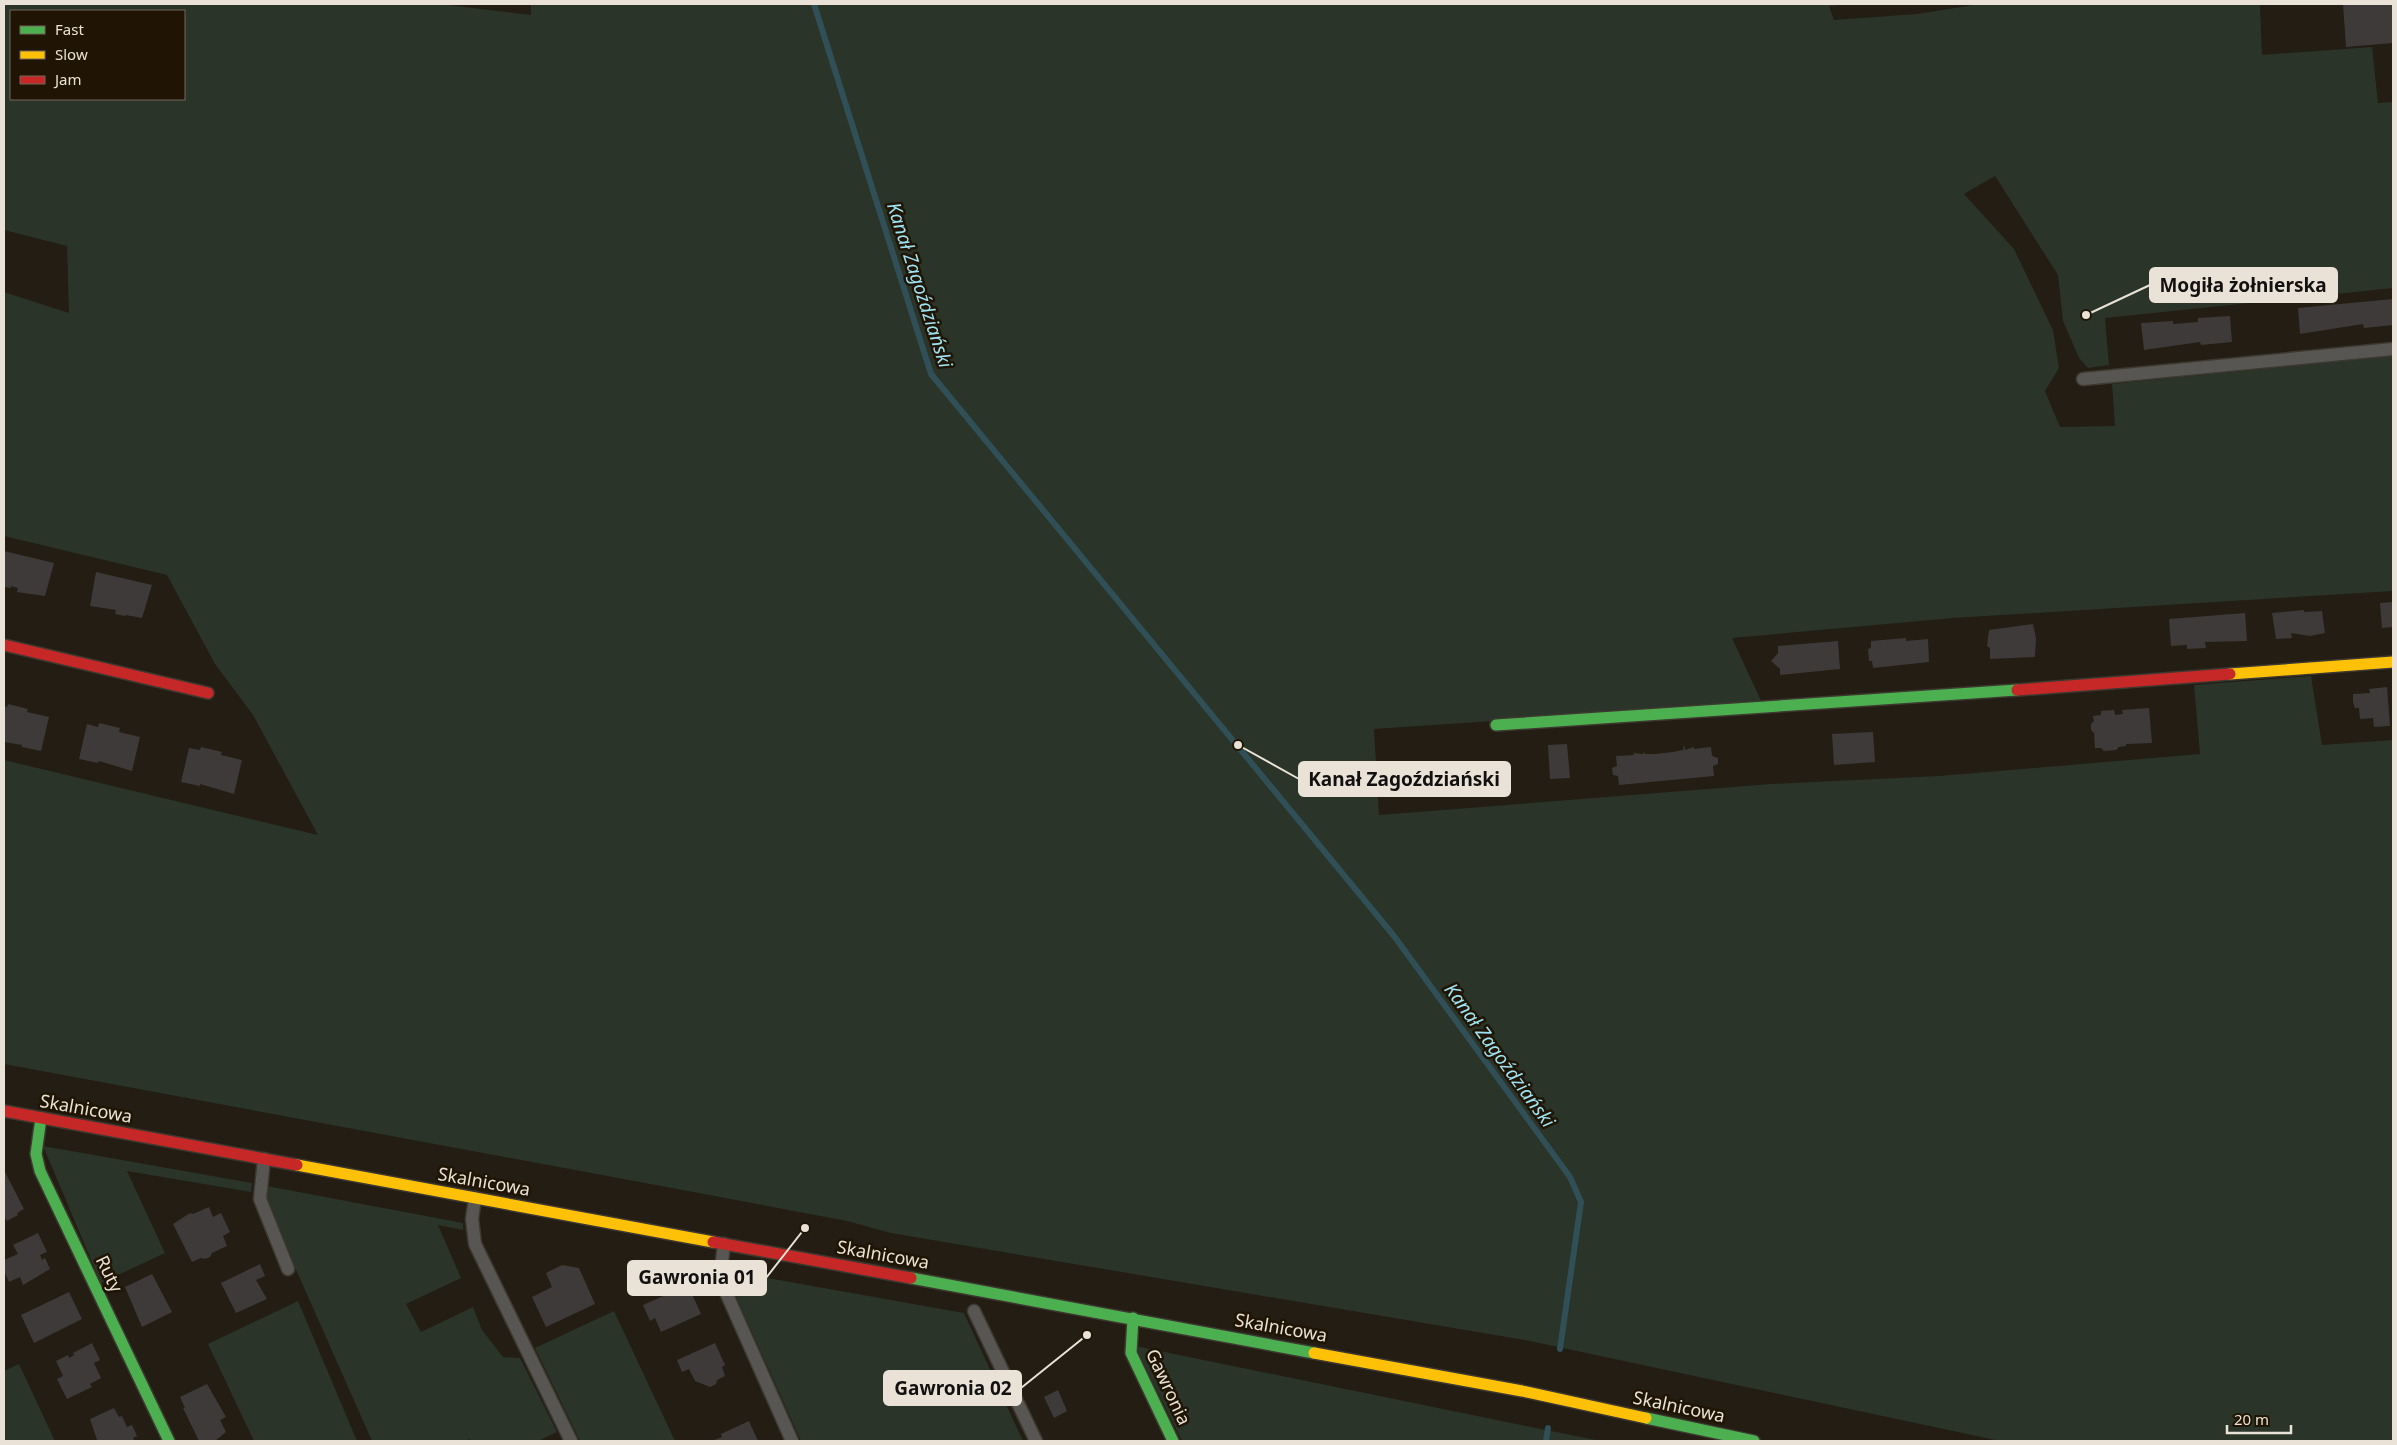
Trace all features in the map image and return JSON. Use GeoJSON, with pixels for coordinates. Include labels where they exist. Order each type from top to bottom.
{"type":"FeatureCollection","features":[{"type":"Feature","properties":{"kind":"street"},"geometry":{"type":"LineString","coordinates":[[4,646],[208,693]]}},
{"type":"Feature","properties":{"kind":"street"},"geometry":{"type":"LineString","coordinates":[[1496,725],[1772,708],[2393,662]]}},
{"type":"Feature","properties":{"kind":"street","name":"Skalnicowa"},"geometry":{"type":"LineString","coordinates":[[4,1111],[1542,1394],[1754,1441]]}},
{"type":"Feature","properties":{"kind":"street","name":"Ruty"},"geometry":{"type":"LineString","coordinates":[[41,1118],[36,1154],[40,1172],[169,1441]]}},
{"type":"Feature","properties":{"kind":"street","name":"Gawronia"},"geometry":{"type":"LineString","coordinates":[[1133,1318],[1131,1353],[1173,1441]]}},
{"type":"Feature","properties":{"kind":"lane"},"geometry":{"type":"LineString","coordinates":[[2083,379],[2393,348]]}},
{"type":"Feature","properties":{"kind":"lane"},"geometry":{"type":"LineString","coordinates":[[264,1160],[260,1199],[288,1269]]}},
{"type":"Feature","properties":{"kind":"lane"},"geometry":{"type":"LineString","coordinates":[[475,1198],[472,1219],[475,1244],[571,1441]]}},
{"type":"Feature","properties":{"kind":"lane"},"geometry":{"type":"LineString","coordinates":[[724,1244],[720,1279],[792,1441]]}},
{"type":"Feature","properties":{"kind":"lane"},"geometry":{"type":"LineString","coordinates":[[974,1311],[1036,1441]]}},
{"type":"Feature","properties":{"kind":"green space"},"geometry":{"type":"Polygon","coordinates":[[[4,4],[440,4],[531,15],[531,4],[1849,4],[1829,6],[1834,20],[1917,14],[1980,4],[2260,4],[2262,55],[2372,47],[2378,103],[2393,102],[2393,288],[2105,318],[2109,365],[2088,368],[2079,358],[2063,321],[2058,275],[1995,176],[1964,194],[2014,249],[2053,330],[2059,368],[2045,391],[2060,427],[2115,426],[2112,384],[2393,356],[2393,591],[1953,618],[1732,638],[1762,703],[1374,729],[1379,815],[1771,784],[1939,776],[2200,754],[2194,685],[2311,676],[2322,745],[2393,740],[2393,1441],[2000,1441],[1530,1341],[891,1233],[847,1221],[4,1064],[4,760],[318,835],[253,715],[215,664],[167,575],[4,536],[4,292],[69,313],[67,246],[4,230],[4,4]]]}},
{"type":"Feature","properties":{"kind":"green space"},"geometry":{"type":"Polygon","coordinates":[[[43,1146],[252,1183],[251,1192],[127,1171],[165,1253],[101,1283],[43,1146]]]}},
{"type":"Feature","properties":{"kind":"green space"},"geometry":{"type":"Polygon","coordinates":[[[267,1186],[463,1223],[463,1230],[438,1225],[461,1278],[406,1304],[421,1332],[473,1307],[482,1330],[503,1357],[520,1358],[557,1432],[538,1441],[471,1441],[470,1439],[465,1441],[372,1441],[264,1197],[267,1186]]]}},
{"type":"Feature","properties":{"kind":"green space"},"geometry":{"type":"Polygon","coordinates":[[[729,1271],[964,1313],[1023,1441],[801,1441],[729,1281],[729,1271]]]}},
{"type":"Feature","properties":{"kind":"green space"},"geometry":{"type":"Polygon","coordinates":[[[298,1301],[357,1441],[254,1441],[208,1344],[298,1301]]]}},
{"type":"Feature","properties":{"kind":"green space"},"geometry":{"type":"Polygon","coordinates":[[[614,1311],[675,1441],[580,1441],[535,1348],[614,1311]]]}},
{"type":"Feature","properties":{"kind":"green space"},"geometry":{"type":"Polygon","coordinates":[[[1135,1346],[1536,1428],[1601,1441],[1182,1441],[1135,1346]]]}},
{"type":"Feature","properties":{"kind":"green space"},"geometry":{"type":"Polygon","coordinates":[[[19,1364],[55,1441],[4,1441],[4,1371],[19,1364]]]}},
{"type":"Feature","properties":{"kind":"building"},"geometry":{"type":"Polygon","coordinates":[[[2343,4],[2393,4],[2393,43],[2346,47],[2343,4]]]}},
{"type":"Feature","properties":{"kind":"building"},"geometry":{"type":"Polygon","coordinates":[[[2393,299],[2393,325],[2364,328],[2363,324],[2300,334],[2298,308],[2393,299]]]}},
{"type":"Feature","properties":{"kind":"building"},"geometry":{"type":"Polygon","coordinates":[[[2230,316],[2232,342],[2201,345],[2200,342],[2144,350],[2141,323],[2173,321],[2173,324],[2198,322],[2198,318],[2230,316]]]}},
{"type":"Feature","properties":{"kind":"building"},"geometry":{"type":"Polygon","coordinates":[[[4,551],[54,563],[45,596],[17,592],[18,588],[11,586],[11,588],[4,587],[4,551]]]}},
{"type":"Feature","properties":{"kind":"building"},"geometry":{"type":"Polygon","coordinates":[[[96,572],[152,585],[142,618],[115,614],[116,610],[90,606],[96,572]]]}},
{"type":"Feature","properties":{"kind":"building"},"geometry":{"type":"Polygon","coordinates":[[[2393,602],[2393,627],[2382,628],[2380,603],[2393,602]]]}},
{"type":"Feature","properties":{"kind":"building"},"geometry":{"type":"Polygon","coordinates":[[[2304,610],[2304,612],[2322,611],[2325,633],[2310,636],[2291,633],[2292,638],[2276,639],[2272,613],[2304,610]]]}},
{"type":"Feature","properties":{"kind":"building"},"geometry":{"type":"Polygon","coordinates":[[[2245,613],[2247,641],[2205,642],[2206,648],[2187,649],[2187,645],[2171,646],[2169,619],[2245,613]]]}},
{"type":"Feature","properties":{"kind":"building"},"geometry":{"type":"Polygon","coordinates":[[[2033,624],[2036,638],[2035,657],[1990,659],[1990,648],[1987,646],[1989,630],[2033,624]]]}},
{"type":"Feature","properties":{"kind":"building"},"geometry":{"type":"Polygon","coordinates":[[[1906,638],[1906,641],[1928,639],[1929,662],[1873,668],[1872,661],[1869,661],[1868,649],[1871,648],[1871,641],[1906,638]]]}},
{"type":"Feature","properties":{"kind":"building"},"geometry":{"type":"Polygon","coordinates":[[[1838,641],[1840,669],[1780,675],[1780,669],[1771,661],[1778,653],[1778,646],[1838,641]]]}},
{"type":"Feature","properties":{"kind":"building"},"geometry":{"type":"Polygon","coordinates":[[[2387,687],[2390,726],[2374,727],[2373,718],[2360,719],[2359,708],[2355,708],[2353,702],[2353,694],[2370,693],[2369,689],[2387,687]]]}},
{"type":"Feature","properties":{"kind":"building"},"geometry":{"type":"Polygon","coordinates":[[[8,704],[28,709],[27,712],[49,717],[41,751],[4,742],[4,706],[7,707],[8,704]]]}},
{"type":"Feature","properties":{"kind":"building"},"geometry":{"type":"Polygon","coordinates":[[[2149,708],[2152,743],[2126,744],[2126,746],[2119,747],[2116,750],[2104,751],[2101,748],[2095,748],[2094,733],[2091,730],[2091,724],[2094,721],[2093,716],[2101,715],[2101,711],[2114,710],[2115,715],[2123,714],[2122,710],[2149,708]]]}},
{"type":"Feature","properties":{"kind":"building"},"geometry":{"type":"Polygon","coordinates":[[[99,723],[120,728],[119,732],[140,737],[132,771],[99,761],[98,763],[79,759],[87,724],[98,727],[99,723]]]}},
{"type":"Feature","properties":{"kind":"building"},"geometry":{"type":"Polygon","coordinates":[[[1873,732],[1875,762],[1834,765],[1832,734],[1873,732]]]}},
{"type":"Feature","properties":{"kind":"building"},"geometry":{"type":"Polygon","coordinates":[[[1567,744],[1570,778],[1550,779],[1548,745],[1567,744]]]}},
{"type":"Feature","properties":{"kind":"building"},"geometry":{"type":"Polygon","coordinates":[[[1684,744],[1685,750],[1694,747],[1694,749],[1711,747],[1712,756],[1718,758],[1718,764],[1713,766],[1714,776],[1619,785],[1618,776],[1613,775],[1612,768],[1617,766],[1616,756],[1634,755],[1633,753],[1643,754],[1644,752],[1645,754],[1655,754],[1673,752],[1683,750],[1684,744]]]}},
{"type":"Feature","properties":{"kind":"building"},"geometry":{"type":"Polygon","coordinates":[[[201,747],[222,752],[221,755],[242,760],[234,794],[200,784],[200,786],[181,782],[189,748],[200,750],[201,747]]]}},
{"type":"Feature","properties":{"kind":"building"},"geometry":{"type":"Polygon","coordinates":[[[4,1170],[24,1209],[7,1221],[4,1218],[4,1170]]]}},
{"type":"Feature","properties":{"kind":"building"},"geometry":{"type":"Polygon","coordinates":[[[209,1207],[213,1217],[221,1213],[230,1232],[223,1236],[227,1246],[212,1253],[210,1257],[192,1262],[173,1224],[190,1213],[193,1214],[209,1207]]]}},
{"type":"Feature","properties":{"kind":"building"},"geometry":{"type":"Polygon","coordinates":[[[38,1233],[47,1252],[40,1255],[42,1260],[45,1258],[50,1269],[23,1285],[20,1277],[9,1282],[4,1271],[4,1260],[18,1254],[13,1245],[38,1233]]]}},
{"type":"Feature","properties":{"kind":"building"},"geometry":{"type":"Polygon","coordinates":[[[260,1264],[265,1276],[256,1280],[267,1299],[236,1313],[221,1283],[260,1264]]]}},
{"type":"Feature","properties":{"kind":"building"},"geometry":{"type":"Polygon","coordinates":[[[562,1265],[579,1268],[595,1304],[546,1327],[532,1297],[552,1287],[546,1273],[562,1265]]]}},
{"type":"Feature","properties":{"kind":"building"},"geometry":{"type":"Polygon","coordinates":[[[152,1274],[172,1312],[142,1327],[125,1287],[152,1274]]]}},
{"type":"Feature","properties":{"kind":"building"},"geometry":{"type":"Polygon","coordinates":[[[688,1285],[701,1314],[661,1332],[655,1318],[650,1321],[643,1305],[688,1285]]]}},
{"type":"Feature","properties":{"kind":"building"},"geometry":{"type":"Polygon","coordinates":[[[69,1292],[82,1319],[34,1343],[21,1315],[69,1292]]]}},
{"type":"Feature","properties":{"kind":"building"},"geometry":{"type":"Polygon","coordinates":[[[92,1343],[100,1360],[94,1363],[101,1378],[90,1384],[92,1387],[67,1399],[57,1379],[63,1376],[56,1361],[68,1355],[69,1358],[74,1355],[73,1353],[92,1343]]]}},
{"type":"Feature","properties":{"kind":"building"},"geometry":{"type":"Polygon","coordinates":[[[715,1343],[725,1365],[722,1367],[725,1376],[717,1380],[716,1384],[710,1387],[695,1381],[689,1369],[682,1372],[677,1360],[715,1343]]]}},
{"type":"Feature","properties":{"kind":"building"},"geometry":{"type":"Polygon","coordinates":[[[207,1384],[226,1417],[220,1420],[226,1432],[215,1441],[199,1441],[183,1408],[185,1408],[180,1397],[207,1384]]]}},
{"type":"Feature","properties":{"kind":"building"},"geometry":{"type":"Polygon","coordinates":[[[1058,1390],[1067,1411],[1054,1418],[1044,1397],[1058,1390]]]}},
{"type":"Feature","properties":{"kind":"building"},"geometry":{"type":"Polygon","coordinates":[[[114,1408],[119,1417],[122,1416],[127,1427],[132,1425],[137,1436],[133,1438],[135,1441],[93,1441],[97,1440],[90,1419],[114,1408]]]}},
{"type":"Feature","properties":{"kind":"building"},"geometry":{"type":"Polygon","coordinates":[[[749,1421],[758,1441],[712,1441],[722,1437],[721,1434],[749,1421]]]}},
{"type":"Feature","properties":{"kind":"waterway","name":"Kanał Zagoździański"},"geometry":{"type":"LineString","coordinates":[[814,4],[931,374],[1394,936],[1570,1177],[1581,1202],[1560,1349]]}},
{"type":"Feature","properties":{"kind":"waterway","name":"Kanał Zagoździański"},"geometry":{"type":"LineString","coordinates":[[1546,1441],[1548,1428]]}},
{"type":"Feature","properties":{"kind":"traffic: fast"},"geometry":{"type":"LineString","coordinates":[[1496,725],[2017,690]]}},
{"type":"Feature","properties":{"kind":"traffic: fast"},"geometry":{"type":"LineString","coordinates":[[41,1118],[36,1154],[40,1171],[169,1441]]}},
{"type":"Feature","properties":{"kind":"traffic: fast"},"geometry":{"type":"LineString","coordinates":[[911,1278],[1314,1353]]}},
{"type":"Feature","properties":{"kind":"traffic: fast"},"geometry":{"type":"LineString","coordinates":[[1133,1318],[1131,1353],[1173,1441]]}},
{"type":"Feature","properties":{"kind":"traffic: fast"},"geometry":{"type":"LineString","coordinates":[[1646,1418],[1754,1441]]}},
{"type":"Feature","properties":{"kind":"traffic: slow"},"geometry":{"type":"LineString","coordinates":[[2230,674],[2393,662]]}},
{"type":"Feature","properties":{"kind":"traffic: slow"},"geometry":{"type":"LineString","coordinates":[[297,1165],[713,1242]]}},
{"type":"Feature","properties":{"kind":"traffic: slow"},"geometry":{"type":"LineString","coordinates":[[1314,1353],[1522,1391],[1646,1418]]}},
{"type":"Feature","properties":{"kind":"traffic: jam"},"geometry":{"type":"LineString","coordinates":[[4,645],[208,693]]}},
{"type":"Feature","properties":{"kind":"traffic: jam"},"geometry":{"type":"LineString","coordinates":[[2017,690],[2230,674]]}},
{"type":"Feature","properties":{"kind":"traffic: jam"},"geometry":{"type":"LineString","coordinates":[[4,1111],[297,1165]]}},
{"type":"Feature","properties":{"kind":"traffic: jam"},"geometry":{"type":"LineString","coordinates":[[713,1242],[911,1278]]}},
{"type":"Feature","properties":{"kind":"place","name":"Mogiła żołnierska"},"geometry":{"type":"Point","coordinates":[2086,315]}},
{"type":"Feature","properties":{"kind":"place","name":"Kanał Zagoździański"},"geometry":{"type":"Point","coordinates":[1238,745]}},
{"type":"Feature","properties":{"kind":"place","name":"Gawronia 01"},"geometry":{"type":"Point","coordinates":[805,1228]}},
{"type":"Feature","properties":{"kind":"place","name":"Gawronia 02"},"geometry":{"type":"Point","coordinates":[1087,1335]}}]}
